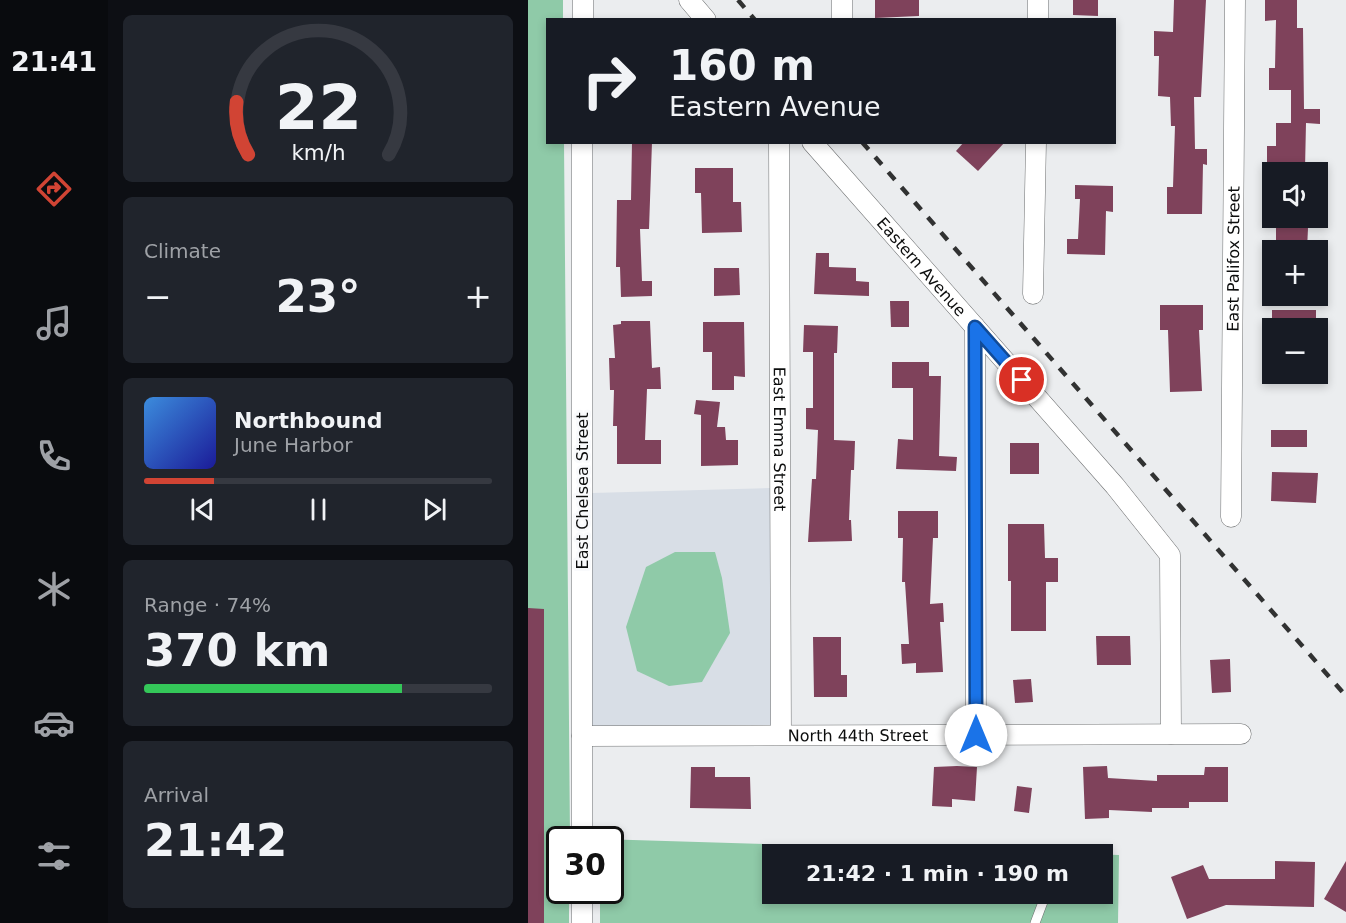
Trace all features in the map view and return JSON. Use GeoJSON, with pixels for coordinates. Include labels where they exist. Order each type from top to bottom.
{"type":"FeatureCollection","features":[{"type":"Feature","properties":{"kind":"street"},"geometry":{"type":"LineString","coordinates":[[583,0],[583,18]]}},
{"type":"Feature","properties":{"kind":"street"},"geometry":{"type":"LineString","coordinates":[[689,0],[704,18]]}},
{"type":"Feature","properties":{"kind":"street"},"geometry":{"type":"LineString","coordinates":[[842,0],[842,18]]}},
{"type":"Feature","properties":{"kind":"street"},"geometry":{"type":"LineString","coordinates":[[1038,0],[1038,18]]}},
{"type":"Feature","properties":{"kind":"street","name":"East Palifox Street"},"geometry":{"type":"LineString","coordinates":[[1232,517],[1235,0]]}},
{"type":"Feature","properties":{"kind":"street","name":"East Chelsea Street"},"geometry":{"type":"LineString","coordinates":[[582,144],[582,826]]}},
{"type":"Feature","properties":{"kind":"street","name":"East Emma Street"},"geometry":{"type":"LineString","coordinates":[[779,144],[781,735]]}},
{"type":"Feature","properties":{"kind":"street","name":"Eastern Avenue"},"geometry":{"type":"LineString","coordinates":[[814,144],[1115,486],[1170,555],[1171,734]]}},
{"type":"Feature","properties":{"kind":"street"},"geometry":{"type":"LineString","coordinates":[[1033,294],[1036,144]]}},
{"type":"Feature","properties":{"kind":"street"},"geometry":{"type":"LineString","coordinates":[[975,327],[976,735]]}},
{"type":"Feature","properties":{"kind":"street","name":"North 44th Street"},"geometry":{"type":"LineString","coordinates":[[582,736],[1241,734]]}},
{"type":"Feature","properties":{"kind":"street"},"geometry":{"type":"LineString","coordinates":[[582,904],[582,923]]}},
{"type":"Feature","properties":{"kind":"lane"},"geometry":{"type":"LineString","coordinates":[[1035,923],[1042,904]]}},
{"type":"Feature","properties":{"kind":"shaded area"},"geometry":{"type":"Polygon","coordinates":[[[770,488],[771,727],[592,727],[592,493],[770,488]]]}},
{"type":"Feature","properties":{"kind":"green space"},"geometry":{"type":"Polygon","coordinates":[[[528,0],[563,0],[563,18],[546,18],[546,144],[564,144],[570,826],[546,826],[546,904],[569,904],[569,923],[528,923],[528,0]]]}},
{"type":"Feature","properties":{"kind":"green space"},"geometry":{"type":"Polygon","coordinates":[[[675,552],[715,552],[722,578],[730,633],[702,682],[669,686],[637,671],[626,627],[646,567],[675,552]]]}},
{"type":"Feature","properties":{"kind":"green space"},"geometry":{"type":"Polygon","coordinates":[[[624,840],[762,844],[762,904],[1113,904],[1113,855],[1119,855],[1118,923],[600,923],[600,904],[624,904],[624,840]]]}},
{"type":"Feature","properties":{"kind":"building"},"geometry":{"type":"Polygon","coordinates":[[[875,0],[919,0],[919,16],[875,18],[875,0]]]}},
{"type":"Feature","properties":{"kind":"building"},"geometry":{"type":"Polygon","coordinates":[[[1073,0],[1098,0],[1098,16],[1073,15],[1073,0]]]}},
{"type":"Feature","properties":{"kind":"building"},"geometry":{"type":"Polygon","coordinates":[[[1174,0],[1206,0],[1201,97],[1194,97],[1195,149],[1207,149],[1207,165],[1203,164],[1202,214],[1167,214],[1167,187],[1173,187],[1175,126],[1171,126],[1170,97],[1158,96],[1159,56],[1154,56],[1154,31],[1173,32],[1174,0]]]}},
{"type":"Feature","properties":{"kind":"building"},"geometry":{"type":"Polygon","coordinates":[[[1265,0],[1297,0],[1297,28],[1303,28],[1304,109],[1320,109],[1320,124],[1306,123],[1305,162],[1267,162],[1267,146],[1276,146],[1276,123],[1291,123],[1291,90],[1269,90],[1269,68],[1275,68],[1276,20],[1265,21],[1265,0]]]}},
{"type":"Feature","properties":{"kind":"building"},"geometry":{"type":"Polygon","coordinates":[[[632,144],[652,144],[649,229],[640,229],[642,281],[652,281],[652,296],[621,297],[620,267],[616,267],[617,200],[631,200],[632,144]]]}},
{"type":"Feature","properties":{"kind":"building"},"geometry":{"type":"Polygon","coordinates":[[[962,144],[1003,144],[978,171],[956,151],[962,144]]]}},
{"type":"Feature","properties":{"kind":"building"},"geometry":{"type":"Polygon","coordinates":[[[695,168],[733,168],[733,202],[741,202],[742,232],[702,233],[701,193],[695,193],[695,168]]]}},
{"type":"Feature","properties":{"kind":"building"},"geometry":{"type":"Polygon","coordinates":[[[1075,185],[1113,186],[1113,212],[1106,211],[1105,255],[1067,254],[1067,239],[1078,239],[1080,199],[1075,199],[1075,185]]]}},
{"type":"Feature","properties":{"kind":"building"},"geometry":{"type":"Polygon","coordinates":[[[1276,228],[1308,228],[1307,240],[1276,240],[1276,228]]]}},
{"type":"Feature","properties":{"kind":"building"},"geometry":{"type":"Polygon","coordinates":[[[816,253],[829,253],[829,267],[856,268],[856,281],[869,282],[869,296],[814,294],[816,253]]]}},
{"type":"Feature","properties":{"kind":"building"},"geometry":{"type":"Polygon","coordinates":[[[714,268],[739,268],[740,295],[714,296],[714,268]]]}},
{"type":"Feature","properties":{"kind":"building"},"geometry":{"type":"Polygon","coordinates":[[[890,301],[909,301],[909,327],[891,327],[890,301]]]}},
{"type":"Feature","properties":{"kind":"building"},"geometry":{"type":"Polygon","coordinates":[[[1160,305],[1203,305],[1203,330],[1199,330],[1202,391],[1170,392],[1168,330],[1160,330],[1160,305]]]}},
{"type":"Feature","properties":{"kind":"building"},"geometry":{"type":"Polygon","coordinates":[[[1272,310],[1316,310],[1316,318],[1272,318],[1272,310]]]}},
{"type":"Feature","properties":{"kind":"building"},"geometry":{"type":"Polygon","coordinates":[[[621,321],[650,321],[652,368],[660,367],[661,389],[647,389],[645,440],[661,440],[661,464],[617,464],[617,426],[613,426],[614,390],[610,390],[609,358],[615,358],[613,325],[621,324],[621,321]]]}},
{"type":"Feature","properties":{"kind":"building"},"geometry":{"type":"Polygon","coordinates":[[[703,322],[744,322],[745,377],[734,376],[734,390],[712,390],[712,352],[703,352],[703,322]]]}},
{"type":"Feature","properties":{"kind":"building"},"geometry":{"type":"Polygon","coordinates":[[[804,325],[838,326],[837,353],[834,353],[834,440],[855,441],[849,520],[851,520],[852,541],[808,542],[812,479],[816,479],[818,430],[806,429],[806,408],[813,408],[813,352],[803,352],[804,325]]]}},
{"type":"Feature","properties":{"kind":"building"},"geometry":{"type":"Polygon","coordinates":[[[892,362],[929,362],[929,376],[941,376],[939,456],[957,457],[956,471],[896,469],[898,439],[913,440],[913,388],[892,388],[892,362]]]}},
{"type":"Feature","properties":{"kind":"building"},"geometry":{"type":"Polygon","coordinates":[[[696,400],[720,402],[717,427],[725,427],[726,440],[738,440],[738,465],[701,466],[701,415],[694,414],[696,400]]]}},
{"type":"Feature","properties":{"kind":"building"},"geometry":{"type":"Polygon","coordinates":[[[1271,430],[1307,430],[1307,447],[1271,447],[1271,430]]]}},
{"type":"Feature","properties":{"kind":"building"},"geometry":{"type":"Polygon","coordinates":[[[1010,443],[1039,443],[1039,474],[1010,474],[1010,443]]]}},
{"type":"Feature","properties":{"kind":"building"},"geometry":{"type":"Polygon","coordinates":[[[1272,472],[1318,473],[1316,503],[1271,501],[1272,472]]]}},
{"type":"Feature","properties":{"kind":"building"},"geometry":{"type":"Polygon","coordinates":[[[898,511],[938,511],[938,538],[933,538],[930,604],[943,603],[944,622],[940,622],[943,672],[916,673],[916,663],[902,664],[901,644],[909,644],[905,582],[902,582],[903,538],[898,538],[898,511]]]}},
{"type":"Feature","properties":{"kind":"building"},"geometry":{"type":"Polygon","coordinates":[[[1008,524],[1044,524],[1045,558],[1058,558],[1058,582],[1046,582],[1046,631],[1011,631],[1008,524]]]}},
{"type":"Feature","properties":{"kind":"building"},"geometry":{"type":"Polygon","coordinates":[[[528,608],[544,609],[544,923],[528,923],[528,608]]]}},
{"type":"Feature","properties":{"kind":"building"},"geometry":{"type":"Polygon","coordinates":[[[1096,636],[1130,636],[1131,665],[1097,665],[1096,636]]]}},
{"type":"Feature","properties":{"kind":"building"},"geometry":{"type":"Polygon","coordinates":[[[813,637],[841,637],[841,675],[847,675],[847,697],[814,697],[813,637]]]}},
{"type":"Feature","properties":{"kind":"building"},"geometry":{"type":"Polygon","coordinates":[[[1230,659],[1231,692],[1212,693],[1210,660],[1230,659]]]}},
{"type":"Feature","properties":{"kind":"building"},"geometry":{"type":"Polygon","coordinates":[[[1031,679],[1033,702],[1015,703],[1013,680],[1031,679]]]}},
{"type":"Feature","properties":{"kind":"building"},"geometry":{"type":"Polygon","coordinates":[[[1107,766],[1108,778],[1157,781],[1157,775],[1204,775],[1205,767],[1228,767],[1228,802],[1189,802],[1189,808],[1152,808],[1152,812],[1109,810],[1109,818],[1085,819],[1083,767],[1107,766]]]}},
{"type":"Feature","properties":{"kind":"building"},"geometry":{"type":"Polygon","coordinates":[[[691,767],[715,767],[715,777],[750,777],[751,809],[690,808],[691,767]]]}},
{"type":"Feature","properties":{"kind":"building"},"geometry":{"type":"Polygon","coordinates":[[[934,767],[977,767],[975,801],[952,799],[952,807],[932,806],[934,767]]]}},
{"type":"Feature","properties":{"kind":"building"},"geometry":{"type":"Polygon","coordinates":[[[1017,786],[1032,788],[1029,813],[1014,811],[1017,786]]]}},
{"type":"Feature","properties":{"kind":"building"},"geometry":{"type":"Polygon","coordinates":[[[1275,861],[1315,862],[1314,907],[1226,905],[1187,919],[1171,877],[1203,865],[1209,879],[1275,879],[1275,861]]]}},
{"type":"Feature","properties":{"kind":"building"},"geometry":{"type":"Polygon","coordinates":[[[1346,861],[1346,912],[1324,899],[1346,861]]]}},
{"type":"Feature","properties":{"kind":"railway"},"geometry":{"type":"LineString","coordinates":[[738,0],[753,18]]}},
{"type":"Feature","properties":{"kind":"railway"},"geometry":{"type":"LineString","coordinates":[[864,144],[1346,696]]}},
{"type":"Feature","properties":{"kind":"route"},"geometry":{"type":"LineString","coordinates":[[976,735],[975,327],[1022,380]]}}]}
